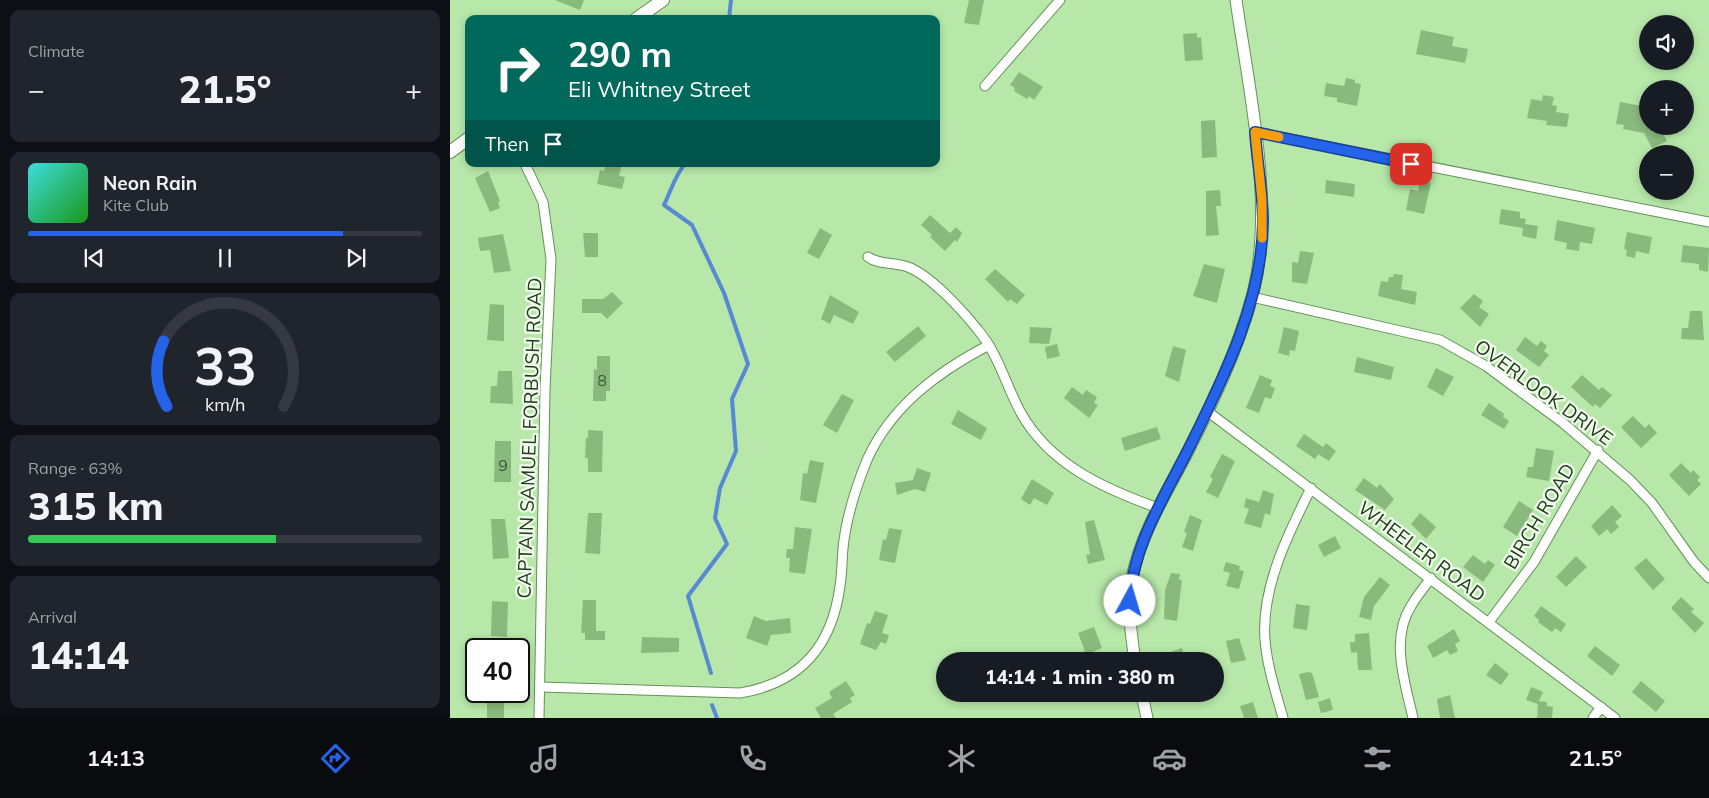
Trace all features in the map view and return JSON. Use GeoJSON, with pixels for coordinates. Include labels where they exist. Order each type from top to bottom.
{"type":"FeatureCollection","features":[{"type":"Feature","properties":{"kind":"main road"},"geometry":{"type":"LineString","coordinates":[[642,15],[663,0]]}},
{"type":"Feature","properties":{"kind":"main road"},"geometry":{"type":"LineString","coordinates":[[450,152],[465,141]]}},
{"type":"Feature","properties":{"kind":"street"},"geometry":{"type":"LineString","coordinates":[[985,86],[1060,0]]}},
{"type":"Feature","properties":{"kind":"street"},"geometry":{"type":"LineString","coordinates":[[1134,652],[1130,620],[1130,589],[1136,565],[1158,508],[1208,411],[1241,332],[1258,272],[1263,223],[1255,132],[1236,0]]}},
{"type":"Feature","properties":{"kind":"street"},"geometry":{"type":"LineString","coordinates":[[1255,132],[1709,222]]}},
{"type":"Feature","properties":{"kind":"street","name":"CAPTAIN SAMUEL FORBUSH ROAD"},"geometry":{"type":"LineString","coordinates":[[526,167],[543,202],[551,259],[540,591],[541,688],[539,718]]}},
{"type":"Feature","properties":{"kind":"street"},"geometry":{"type":"LineString","coordinates":[[868,257],[874,261],[908,267],[924,277],[965,316],[990,345],[1022,414],[1038,438],[1055,456],[1082,475],[1158,508]]}},
{"type":"Feature","properties":{"kind":"street","name":"OVERLOOK DRIVE"},"geometry":{"type":"LineString","coordinates":[[1252,297],[1440,340],[1486,366],[1598,450],[1652,503],[1694,562],[1709,578]]}},
{"type":"Feature","properties":{"kind":"street"},"geometry":{"type":"LineString","coordinates":[[541,688],[740,692],[771,686],[801,668],[817,653],[833,615],[840,588],[843,547],[850,514],[863,471],[878,441],[902,409],[930,380],[953,364],[990,345]]}},
{"type":"Feature","properties":{"kind":"street","name":"WHEELER ROAD"},"geometry":{"type":"LineString","coordinates":[[1208,411],[1616,718]]}},
{"type":"Feature","properties":{"kind":"street","name":"BIRCH ROAD"},"geometry":{"type":"LineString","coordinates":[[1489,622],[1534,562],[1598,450]]}},
{"type":"Feature","properties":{"kind":"street"},"geometry":{"type":"LineString","coordinates":[[1283,718],[1265,641],[1265,620],[1273,581],[1281,557],[1295,521],[1311,488]]}},
{"type":"Feature","properties":{"kind":"street"},"geometry":{"type":"LineString","coordinates":[[1413,718],[1403,675],[1401,639],[1404,619],[1410,606],[1431,578]]}},
{"type":"Feature","properties":{"kind":"street"},"geometry":{"type":"LineString","coordinates":[[1144,702],[1147,718]]}},
{"type":"Feature","properties":{"kind":"street"},"geometry":{"type":"LineString","coordinates":[[1593,718],[1601,707]]}},
{"type":"Feature","properties":{"kind":"building"},"geometry":{"type":"Polygon","coordinates":[[[555,0],[584,0],[580,10],[555,0]]]}},
{"type":"Feature","properties":{"kind":"building"},"geometry":{"type":"Polygon","coordinates":[[[969,0],[984,0],[979,25],[964,23],[969,0]]]}},
{"type":"Feature","properties":{"kind":"building"},"geometry":{"type":"Polygon","coordinates":[[[1421,30],[1454,37],[1452,46],[1468,49],[1465,63],[1416,54],[1421,30]]]}},
{"type":"Feature","properties":{"kind":"building"},"geometry":{"type":"Polygon","coordinates":[[[1197,33],[1197,38],[1201,37],[1203,60],[1185,61],[1183,34],[1197,33]]]}},
{"type":"Feature","properties":{"kind":"building"},"geometry":{"type":"Polygon","coordinates":[[[1019,72],[1043,87],[1034,100],[1029,96],[1027,99],[1014,91],[1015,88],[1010,85],[1019,72]]]}},
{"type":"Feature","properties":{"kind":"building"},"geometry":{"type":"Polygon","coordinates":[[[1346,78],[1361,84],[1357,106],[1337,102],[1337,98],[1324,96],[1326,83],[1344,86],[1346,78]]]}},
{"type":"Feature","properties":{"kind":"building"},"geometry":{"type":"Polygon","coordinates":[[[1543,95],[1554,97],[1552,105],[1557,106],[1556,112],[1569,114],[1567,127],[1546,125],[1547,121],[1527,118],[1531,99],[1542,101],[1543,95]]]}},
{"type":"Feature","properties":{"kind":"building"},"geometry":{"type":"Polygon","coordinates":[[[1620,102],[1639,105],[1639,132],[1623,129],[1624,125],[1616,124],[1620,102]]]}},
{"type":"Feature","properties":{"kind":"building"},"geometry":{"type":"Polygon","coordinates":[[[1215,120],[1217,157],[1202,158],[1201,121],[1215,120]]]}},
{"type":"Feature","properties":{"kind":"building"},"geometry":{"type":"Polygon","coordinates":[[[1645,135],[1664,135],[1667,141],[1658,145],[1650,145],[1645,135]]]}},
{"type":"Feature","properties":{"kind":"building"},"geometry":{"type":"Polygon","coordinates":[[[605,167],[621,167],[619,176],[625,177],[622,189],[597,184],[600,170],[604,171],[605,167]]]}},
{"type":"Feature","properties":{"kind":"building"},"geometry":{"type":"Polygon","coordinates":[[[488,171],[500,201],[498,202],[500,208],[490,212],[475,178],[488,171]]]}},
{"type":"Feature","properties":{"kind":"building"},"geometry":{"type":"Polygon","coordinates":[[[1326,180],[1355,184],[1354,197],[1325,193],[1326,180]]]}},
{"type":"Feature","properties":{"kind":"building"},"geometry":{"type":"Polygon","coordinates":[[[1420,181],[1431,183],[1424,214],[1406,210],[1410,189],[1418,191],[1420,181]]]}},
{"type":"Feature","properties":{"kind":"building"},"geometry":{"type":"Polygon","coordinates":[[[1220,190],[1221,206],[1216,206],[1219,235],[1206,236],[1206,191],[1220,190]]]}},
{"type":"Feature","properties":{"kind":"building"},"geometry":{"type":"Polygon","coordinates":[[[1501,209],[1520,212],[1520,218],[1526,219],[1525,224],[1538,226],[1536,239],[1522,236],[1523,228],[1499,224],[1501,209]]]}},
{"type":"Feature","properties":{"kind":"building"},"geometry":{"type":"Polygon","coordinates":[[[930,215],[950,233],[956,227],[962,233],[957,242],[955,240],[945,251],[930,237],[932,235],[921,225],[930,215]]]}},
{"type":"Feature","properties":{"kind":"building"},"geometry":{"type":"Polygon","coordinates":[[[1557,220],[1595,228],[1592,244],[1580,242],[1579,251],[1566,249],[1567,243],[1554,240],[1557,220]]]}},
{"type":"Feature","properties":{"kind":"building"},"geometry":{"type":"Polygon","coordinates":[[[820,228],[832,235],[819,259],[807,253],[820,228]]]}},
{"type":"Feature","properties":{"kind":"building"},"geometry":{"type":"Polygon","coordinates":[[[1627,232],[1652,237],[1649,254],[1636,251],[1635,258],[1626,256],[1627,250],[1624,249],[1627,232]]]}},
{"type":"Feature","properties":{"kind":"building"},"geometry":{"type":"Polygon","coordinates":[[[583,233],[598,233],[598,257],[585,257],[583,233]]]}},
{"type":"Feature","properties":{"kind":"building"},"geometry":{"type":"Polygon","coordinates":[[[503,234],[511,271],[494,273],[490,250],[480,251],[478,238],[503,234]]]}},
{"type":"Feature","properties":{"kind":"building"},"geometry":{"type":"Polygon","coordinates":[[[1683,245],[1709,248],[1708,272],[1699,270],[1699,264],[1681,262],[1683,245]]]}},
{"type":"Feature","properties":{"kind":"building"},"geometry":{"type":"Polygon","coordinates":[[[1300,251],[1314,253],[1307,284],[1292,282],[1292,262],[1298,263],[1300,251]]]}},
{"type":"Feature","properties":{"kind":"building"},"geometry":{"type":"Polygon","coordinates":[[[1204,264],[1225,269],[1217,303],[1193,296],[1204,264]]]}},
{"type":"Feature","properties":{"kind":"building"},"geometry":{"type":"Polygon","coordinates":[[[995,269],[1025,295],[1017,304],[1010,299],[1008,302],[985,279],[995,269]]]}},
{"type":"Feature","properties":{"kind":"building"},"geometry":{"type":"Polygon","coordinates":[[[1394,274],[1403,275],[1401,289],[1417,292],[1415,305],[1378,296],[1381,281],[1388,282],[1389,277],[1393,277],[1394,274]]]}},
{"type":"Feature","properties":{"kind":"building"},"geometry":{"type":"Polygon","coordinates":[[[612,292],[623,303],[607,319],[601,313],[582,313],[582,299],[603,299],[612,292]]]}},
{"type":"Feature","properties":{"kind":"building"},"geometry":{"type":"Polygon","coordinates":[[[1474,294],[1483,301],[1479,307],[1489,314],[1480,327],[1460,308],[1474,294]]]}},
{"type":"Feature","properties":{"kind":"building"},"geometry":{"type":"Polygon","coordinates":[[[830,295],[859,312],[853,324],[834,315],[830,324],[821,319],[830,295]]]}},
{"type":"Feature","properties":{"kind":"building"},"geometry":{"type":"Polygon","coordinates":[[[490,304],[504,305],[504,341],[487,340],[490,304]]]}},
{"type":"Feature","properties":{"kind":"building"},"geometry":{"type":"Polygon","coordinates":[[[1690,311],[1702,311],[1704,340],[1681,339],[1682,328],[1688,328],[1690,311]]]}},
{"type":"Feature","properties":{"kind":"building"},"geometry":{"type":"Polygon","coordinates":[[[918,326],[926,336],[895,362],[886,352],[918,326]]]}},
{"type":"Feature","properties":{"kind":"building"},"geometry":{"type":"Polygon","coordinates":[[[1030,327],[1052,328],[1049,344],[1029,343],[1030,327]]]}},
{"type":"Feature","properties":{"kind":"building"},"geometry":{"type":"Polygon","coordinates":[[[1284,327],[1299,331],[1295,351],[1290,350],[1289,356],[1278,353],[1284,327]]]}},
{"type":"Feature","properties":{"kind":"building"},"geometry":{"type":"Polygon","coordinates":[[[1525,337],[1537,346],[1541,341],[1547,346],[1544,351],[1549,355],[1539,367],[1516,350],[1525,337]]]}},
{"type":"Feature","properties":{"kind":"building"},"geometry":{"type":"Polygon","coordinates":[[[1057,344],[1060,356],[1047,359],[1045,347],[1057,344]]]}},
{"type":"Feature","properties":{"kind":"building"},"geometry":{"type":"Polygon","coordinates":[[[1173,346],[1186,350],[1179,382],[1165,376],[1173,346]]]}},
{"type":"Feature","properties":{"kind":"building"},"geometry":{"type":"Polygon","coordinates":[[[597,356],[610,356],[610,391],[606,391],[606,401],[593,401],[594,369],[597,370],[597,356]]]}},
{"type":"Feature","properties":{"kind":"building"},"geometry":{"type":"Polygon","coordinates":[[[1357,357],[1394,367],[1391,380],[1354,372],[1357,357]]]}},
{"type":"Feature","properties":{"kind":"building"},"geometry":{"type":"Polygon","coordinates":[[[1436,368],[1454,377],[1443,396],[1427,387],[1436,368]]]}},
{"type":"Feature","properties":{"kind":"building"},"geometry":{"type":"Polygon","coordinates":[[[498,371],[512,371],[513,404],[490,403],[491,386],[497,386],[498,371]]]}},
{"type":"Feature","properties":{"kind":"building"},"geometry":{"type":"Polygon","coordinates":[[[1260,375],[1272,380],[1270,386],[1275,388],[1271,399],[1265,397],[1259,413],[1246,408],[1260,375]]]}},
{"type":"Feature","properties":{"kind":"building"},"geometry":{"type":"Polygon","coordinates":[[[1582,375],[1599,390],[1602,387],[1612,395],[1600,408],[1595,404],[1593,407],[1571,387],[1582,375]]]}},
{"type":"Feature","properties":{"kind":"building"},"geometry":{"type":"Polygon","coordinates":[[[1072,387],[1083,395],[1086,390],[1097,397],[1094,403],[1098,405],[1089,418],[1064,398],[1072,387]]]}},
{"type":"Feature","properties":{"kind":"building"},"geometry":{"type":"Polygon","coordinates":[[[842,394],[854,400],[837,433],[823,425],[842,394]]]}},
{"type":"Feature","properties":{"kind":"building"},"geometry":{"type":"Polygon","coordinates":[[[1489,403],[1504,414],[1503,417],[1509,421],[1504,429],[1481,415],[1489,403]]]}},
{"type":"Feature","properties":{"kind":"building"},"geometry":{"type":"Polygon","coordinates":[[[958,410],[987,428],[981,440],[951,424],[958,410]]]}},
{"type":"Feature","properties":{"kind":"building"},"geometry":{"type":"Polygon","coordinates":[[[1633,416],[1645,428],[1649,424],[1657,433],[1641,448],[1621,427],[1633,416]]]}},
{"type":"Feature","properties":{"kind":"building"},"geometry":{"type":"Polygon","coordinates":[[[1157,427],[1161,439],[1125,451],[1121,438],[1157,427]]]}},
{"type":"Feature","properties":{"kind":"building"},"geometry":{"type":"Polygon","coordinates":[[[588,430],[603,431],[602,472],[588,472],[588,458],[585,458],[588,430]]]}},
{"type":"Feature","properties":{"kind":"building"},"geometry":{"type":"Polygon","coordinates":[[[1304,434],[1323,447],[1315,459],[1296,446],[1304,434]]]}},
{"type":"Feature","properties":{"kind":"building"},"geometry":{"type":"Polygon","coordinates":[[[495,441],[511,441],[511,482],[494,482],[495,441]]]}},
{"type":"Feature","properties":{"kind":"building"},"geometry":{"type":"Polygon","coordinates":[[[1326,443],[1336,451],[1329,461],[1318,454],[1326,443]]]}},
{"type":"Feature","properties":{"kind":"building"},"geometry":{"type":"Polygon","coordinates":[[[1536,448],[1554,451],[1549,481],[1526,477],[1528,467],[1533,467],[1536,448]]]}},
{"type":"Feature","properties":{"kind":"building"},"geometry":{"type":"Polygon","coordinates":[[[1222,454],[1235,461],[1218,498],[1206,492],[1213,479],[1210,477],[1222,454]]]}},
{"type":"Feature","properties":{"kind":"building"},"geometry":{"type":"Polygon","coordinates":[[[810,460],[824,463],[816,503],[800,500],[803,473],[807,474],[810,460]]]}},
{"type":"Feature","properties":{"kind":"building"},"geometry":{"type":"Polygon","coordinates":[[[1681,463],[1691,473],[1693,470],[1700,477],[1697,480],[1701,484],[1689,496],[1669,475],[1681,463]]]}},
{"type":"Feature","properties":{"kind":"building"},"geometry":{"type":"Polygon","coordinates":[[[917,468],[931,473],[925,492],[915,489],[897,495],[895,483],[913,480],[917,468]]]}},
{"type":"Feature","properties":{"kind":"building"},"geometry":{"type":"Polygon","coordinates":[[[1364,478],[1377,488],[1380,484],[1394,499],[1385,510],[1355,490],[1364,478]]]}},
{"type":"Feature","properties":{"kind":"building"},"geometry":{"type":"Polygon","coordinates":[[[1032,479],[1054,493],[1047,505],[1034,498],[1030,505],[1021,499],[1032,479]]]}},
{"type":"Feature","properties":{"kind":"building"},"geometry":{"type":"Polygon","coordinates":[[[1263,490],[1274,494],[1270,515],[1265,513],[1261,528],[1244,523],[1249,509],[1244,507],[1246,498],[1259,502],[1263,490]]]}},
{"type":"Feature","properties":{"kind":"building"},"geometry":{"type":"Polygon","coordinates":[[[1519,501],[1533,510],[1517,536],[1503,527],[1519,501]]]}},
{"type":"Feature","properties":{"kind":"building"},"geometry":{"type":"Polygon","coordinates":[[[1612,505],[1622,516],[1615,522],[1619,527],[1611,534],[1607,529],[1599,536],[1591,526],[1612,505]]]}},
{"type":"Feature","properties":{"kind":"building"},"geometry":{"type":"Polygon","coordinates":[[[588,513],[602,513],[600,554],[585,553],[588,513]]]}},
{"type":"Feature","properties":{"kind":"building"},"geometry":{"type":"Polygon","coordinates":[[[1420,513],[1436,527],[1426,539],[1411,524],[1420,513]]]}},
{"type":"Feature","properties":{"kind":"building"},"geometry":{"type":"Polygon","coordinates":[[[1190,515],[1202,520],[1193,551],[1182,547],[1187,533],[1184,532],[1190,515]]]}},
{"type":"Feature","properties":{"kind":"building"},"geometry":{"type":"Polygon","coordinates":[[[491,519],[505,519],[509,558],[493,559],[491,519]]]}},
{"type":"Feature","properties":{"kind":"building"},"geometry":{"type":"Polygon","coordinates":[[[1094,520],[1105,560],[1088,564],[1086,555],[1090,554],[1085,522],[1094,520]]]}},
{"type":"Feature","properties":{"kind":"building"},"geometry":{"type":"Polygon","coordinates":[[[795,527],[812,529],[805,574],[789,572],[790,558],[786,558],[787,549],[793,549],[795,527]]]}},
{"type":"Feature","properties":{"kind":"building"},"geometry":{"type":"Polygon","coordinates":[[[889,528],[902,530],[895,563],[879,560],[883,539],[886,540],[889,528]]]}},
{"type":"Feature","properties":{"kind":"building"},"geometry":{"type":"Polygon","coordinates":[[[1335,536],[1341,548],[1324,557],[1318,545],[1335,536]]]}},
{"type":"Feature","properties":{"kind":"building"},"geometry":{"type":"Polygon","coordinates":[[[1473,555],[1485,564],[1488,560],[1495,565],[1483,582],[1463,567],[1473,555]]]}},
{"type":"Feature","properties":{"kind":"building"},"geometry":{"type":"Polygon","coordinates":[[[1576,556],[1587,567],[1566,587],[1556,577],[1576,556]]]}},
{"type":"Feature","properties":{"kind":"building"},"geometry":{"type":"Polygon","coordinates":[[[1646,558],[1665,579],[1653,590],[1634,568],[1646,558]]]}},
{"type":"Feature","properties":{"kind":"building"},"geometry":{"type":"Polygon","coordinates":[[[1226,562],[1240,566],[1239,570],[1244,571],[1239,589],[1226,586],[1230,573],[1223,571],[1226,562]]]}},
{"type":"Feature","properties":{"kind":"building"},"geometry":{"type":"Polygon","coordinates":[[[1171,573],[1180,574],[1179,580],[1182,580],[1177,621],[1164,619],[1165,590],[1171,573]]]}},
{"type":"Feature","properties":{"kind":"building"},"geometry":{"type":"Polygon","coordinates":[[[1380,577],[1390,585],[1374,606],[1371,620],[1359,617],[1364,597],[1380,577]]]}},
{"type":"Feature","properties":{"kind":"building"},"geometry":{"type":"Polygon","coordinates":[[[1681,597],[1694,609],[1691,612],[1704,623],[1695,633],[1671,608],[1681,597]]]}},
{"type":"Feature","properties":{"kind":"building"},"geometry":{"type":"Polygon","coordinates":[[[583,600],[596,600],[596,631],[605,631],[605,640],[585,640],[585,633],[581,633],[583,600]]]}},
{"type":"Feature","properties":{"kind":"building"},"geometry":{"type":"Polygon","coordinates":[[[492,601],[508,602],[507,637],[491,636],[492,601]]]}},
{"type":"Feature","properties":{"kind":"building"},"geometry":{"type":"Polygon","coordinates":[[[1296,604],[1310,606],[1307,630],[1293,628],[1296,604]]]}},
{"type":"Feature","properties":{"kind":"building"},"geometry":{"type":"Polygon","coordinates":[[[1541,606],[1566,624],[1561,632],[1555,628],[1552,632],[1538,622],[1539,620],[1534,616],[1541,606]]]}},
{"type":"Feature","properties":{"kind":"building"},"geometry":{"type":"Polygon","coordinates":[[[875,611],[888,615],[882,633],[889,635],[886,644],[881,642],[876,650],[860,644],[867,623],[870,624],[875,611]]]}},
{"type":"Feature","properties":{"kind":"building"},"geometry":{"type":"Polygon","coordinates":[[[754,616],[766,621],[790,618],[791,633],[771,635],[767,646],[746,638],[754,616]]]}},
{"type":"Feature","properties":{"kind":"building"},"geometry":{"type":"Polygon","coordinates":[[[1094,627],[1102,648],[1092,652],[1082,652],[1085,651],[1078,633],[1094,627]]]}},
{"type":"Feature","properties":{"kind":"building"},"geometry":{"type":"Polygon","coordinates":[[[1454,629],[1460,641],[1455,644],[1458,651],[1450,655],[1447,650],[1433,658],[1427,646],[1454,629]]]}},
{"type":"Feature","properties":{"kind":"building"},"geometry":{"type":"Polygon","coordinates":[[[1369,633],[1372,670],[1358,670],[1357,652],[1351,653],[1350,642],[1355,642],[1355,634],[1369,633]]]}},
{"type":"Feature","properties":{"kind":"building"},"geometry":{"type":"Polygon","coordinates":[[[642,637],[679,638],[679,652],[641,653],[642,637]]]}},
{"type":"Feature","properties":{"kind":"building"},"geometry":{"type":"Polygon","coordinates":[[[1239,638],[1246,660],[1231,663],[1226,641],[1239,638]]]}},
{"type":"Feature","properties":{"kind":"building"},"geometry":{"type":"Polygon","coordinates":[[[1595,646],[1620,665],[1612,676],[1587,656],[1595,646]]]}},
{"type":"Feature","properties":{"kind":"building"},"geometry":{"type":"Polygon","coordinates":[[[1182,648],[1183,652],[1171,652],[1182,648]]]}},
{"type":"Feature","properties":{"kind":"building"},"geometry":{"type":"Polygon","coordinates":[[[1495,663],[1509,674],[1501,685],[1486,675],[1495,663]]]}},
{"type":"Feature","properties":{"kind":"building"},"geometry":{"type":"Polygon","coordinates":[[[1312,673],[1319,697],[1306,700],[1299,674],[1312,673]]]}},
{"type":"Feature","properties":{"kind":"building"},"geometry":{"type":"Polygon","coordinates":[[[846,681],[855,695],[850,698],[852,702],[833,714],[836,718],[821,718],[815,708],[832,698],[829,692],[846,681]]]}},
{"type":"Feature","properties":{"kind":"building"},"geometry":{"type":"Polygon","coordinates":[[[1641,681],[1665,701],[1656,712],[1632,692],[1641,681]]]}},
{"type":"Feature","properties":{"kind":"building"},"geometry":{"type":"Polygon","coordinates":[[[1531,687],[1543,692],[1539,701],[1547,702],[1547,706],[1553,707],[1552,718],[1537,718],[1538,704],[1526,700],[1531,687]]]}},
{"type":"Feature","properties":{"kind":"building"},"geometry":{"type":"Polygon","coordinates":[[[1450,695],[1455,718],[1440,718],[1437,699],[1450,695]]]}},
{"type":"Feature","properties":{"kind":"building"},"geometry":{"type":"Polygon","coordinates":[[[1330,698],[1333,710],[1321,713],[1318,702],[1330,698]]]}},
{"type":"Feature","properties":{"kind":"building"},"geometry":{"type":"Polygon","coordinates":[[[1253,702],[1258,718],[1244,718],[1240,706],[1253,702]]]}},
{"type":"Feature","properties":{"kind":"building"},"geometry":{"type":"Polygon","coordinates":[[[487,703],[504,703],[504,718],[487,718],[487,703]]]}},
{"type":"Feature","properties":{"kind":"waterway"},"geometry":{"type":"LineString","coordinates":[[729,15],[731,0]]}},
{"type":"Feature","properties":{"kind":"waterway"},"geometry":{"type":"LineString","coordinates":[[683,167],[664,205],[692,225],[724,293],[748,364],[732,399],[736,451],[720,488],[715,518],[727,544],[688,596],[711,673]]}},
{"type":"Feature","properties":{"kind":"waterway"},"geometry":{"type":"LineString","coordinates":[[712,705],[717,718]]}},
{"type":"Feature","properties":{"kind":"slow traffic"},"geometry":{"type":"LineString","coordinates":[[1262,238],[1262,200],[1255,132],[1279,137]]}},
{"type":"Feature","properties":{"kind":"route"},"geometry":{"type":"LineString","coordinates":[[1130,601],[1132,577],[1153,520],[1208,411],[1241,332],[1252,297],[1258,272],[1263,223],[1255,132],[1411,164]]}}]}
